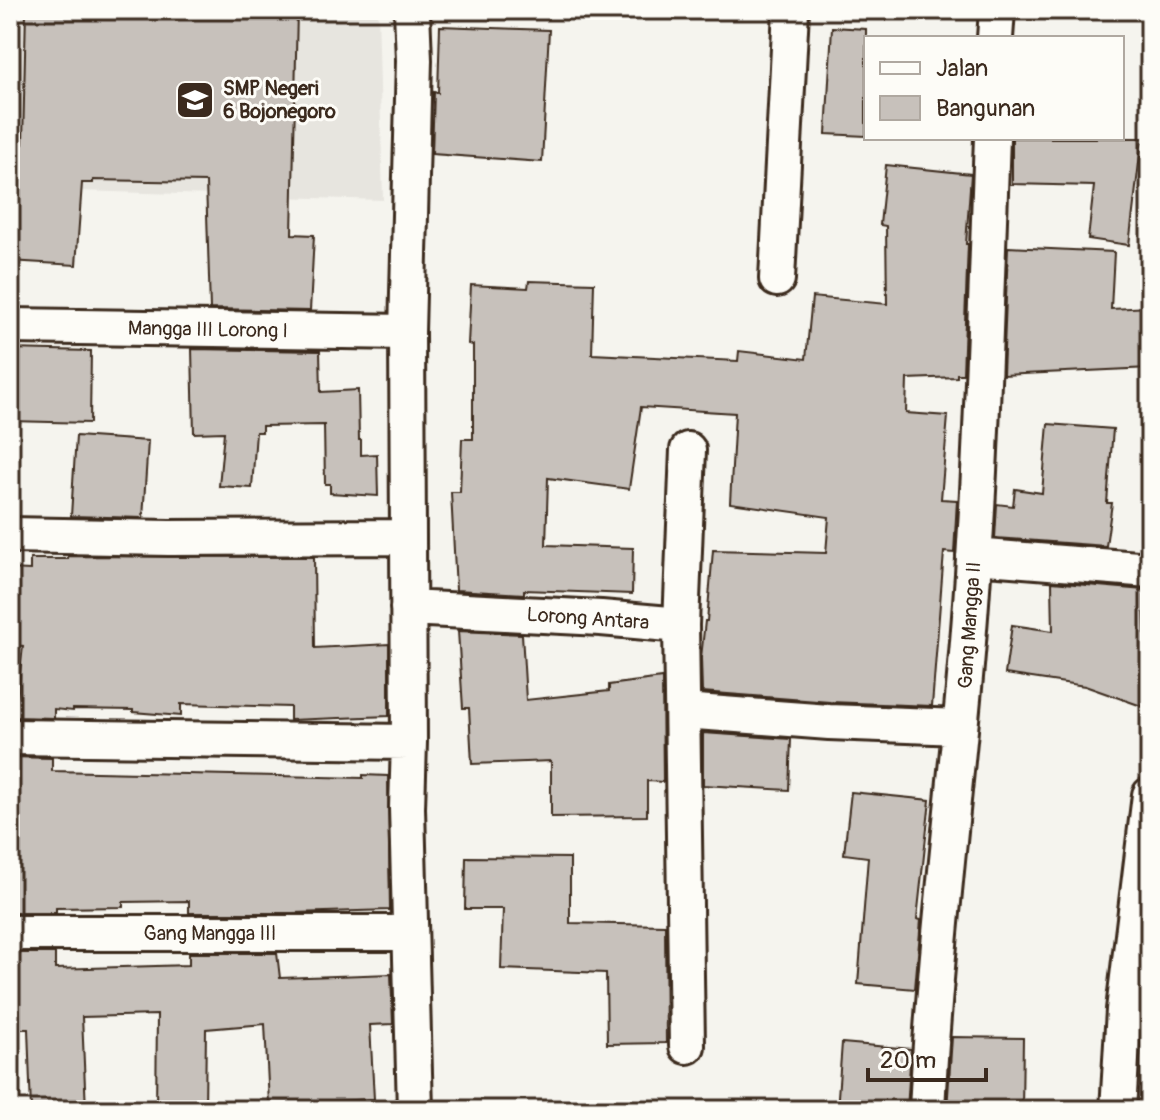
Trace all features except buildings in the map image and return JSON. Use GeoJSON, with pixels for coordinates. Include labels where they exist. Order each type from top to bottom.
{"type":"FeatureCollection","features":[{"type":"Feature","properties":{"kind":"street"},"geometry":{"type":"LineString","coordinates":[[412,10],[414,60],[407,332],[407,808],[415,1110]]}},
{"type":"Feature","properties":{"kind":"street"},"geometry":{"type":"LineString","coordinates":[[777,279],[791,10]]}},
{"type":"Feature","properties":{"kind":"street"},"geometry":{"type":"LineString","coordinates":[[995,36],[997,10]]}},
{"type":"Feature","properties":{"kind":"street","name":"Gang Mangga II"},"geometry":{"type":"LineString","coordinates":[[927,1110],[931,1028],[974,556],[992,140]]}},
{"type":"Feature","properties":{"kind":"street","name":"Mangga III Lorong I"},"geometry":{"type":"LineString","coordinates":[[10,326],[407,332]]}},
{"type":"Feature","properties":{"kind":"street"},"geometry":{"type":"LineString","coordinates":[[687,1046],[681,625],[688,450]]}},
{"type":"Feature","properties":{"kind":"street"},"geometry":{"type":"LineString","coordinates":[[10,535],[407,537]]}},
{"type":"Feature","properties":{"kind":"street"},"geometry":{"type":"LineString","coordinates":[[974,556],[1150,570]]}},
{"type":"Feature","properties":{"kind":"street","name":"Lorong Antara"},"geometry":{"type":"LineString","coordinates":[[408,608],[681,625]]}},
{"type":"Feature","properties":{"kind":"street"},"geometry":{"type":"LineString","coordinates":[[683,711],[829,722],[960,727]]}},
{"type":"Feature","properties":{"kind":"street"},"geometry":{"type":"LineString","coordinates":[[10,737],[409,742]]}},
{"type":"Feature","properties":{"kind":"street"},"geometry":{"type":"LineString","coordinates":[[1118,1110],[1124,1010],[1150,795]]}},
{"type":"Feature","properties":{"kind":"street","name":"Gang Mangga III"},"geometry":{"type":"LineString","coordinates":[[10,933],[410,933]]}},
{"type":"Feature","properties":{"kind":"shaded area","name":"SMP Negeri 6 Bojonegoro"},"geometry":{"type":"Polygon","coordinates":[[[10,10],[378,10],[383,200],[10,189],[10,10]]]}},
{"type":"Feature","properties":{"kind":"place","name":"SMP Negeri 6 Bojonegoro"},"geometry":{"type":"Point","coordinates":[195,100]}}]}
